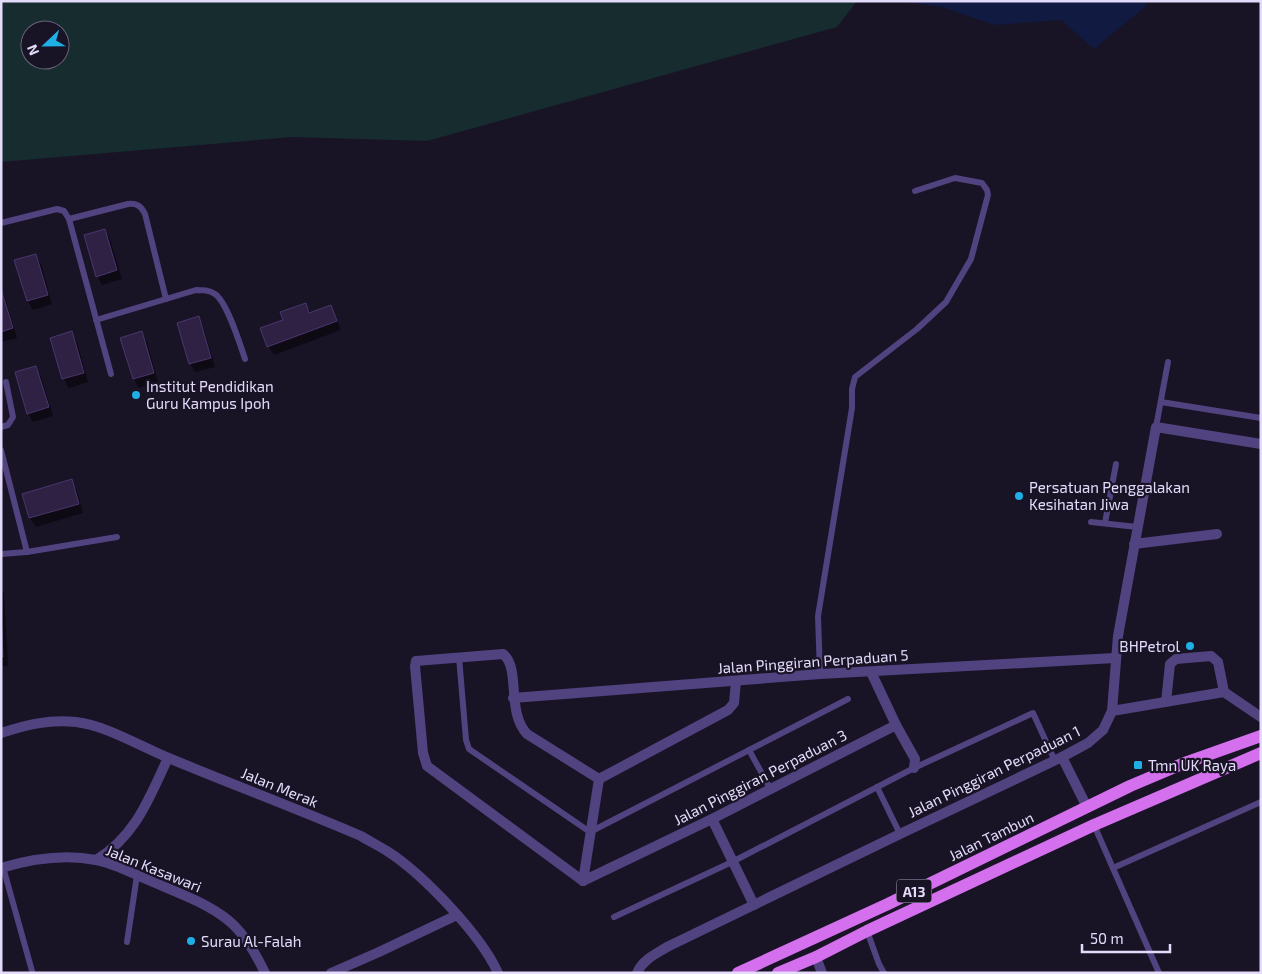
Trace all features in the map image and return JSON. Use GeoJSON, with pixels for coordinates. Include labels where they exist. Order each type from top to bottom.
{"type":"FeatureCollection","features":[{"type":"Feature","properties":{"kind":"main road","name":"Jalan Tambun"},"geometry":{"type":"LineString","coordinates":[[738,973],[898,899],[1147,778],[1261,736]]}},
{"type":"Feature","properties":{"kind":"main road","name":"A13"},"geometry":{"type":"LineString","coordinates":[[778,973],[816,957],[867,931],[1094,825],[1261,753]]}},
{"type":"Feature","properties":{"kind":"main road"},"geometry":{"type":"LineString","coordinates":[[1087,807],[1094,815],[1104,815],[1203,777]]}},
{"type":"Feature","properties":{"kind":"main road"},"geometry":{"type":"LineString","coordinates":[[968,865],[1030,841],[1063,825],[1076,822],[1094,825]]}},
{"type":"Feature","properties":{"kind":"main road"},"geometry":{"type":"LineString","coordinates":[[867,931],[868,923],[871,919],[898,899]]}},
{"type":"Feature","properties":{"kind":"main road"},"geometry":{"type":"LineString","coordinates":[[782,954],[852,925],[860,924],[867,931]]}},
{"type":"Feature","properties":{"kind":"street"},"geometry":{"type":"LineString","coordinates":[[1156,427],[1261,444]]}},
{"type":"Feature","properties":{"kind":"street","name":"Jalan Pinggiran Perpaduan 1"},"geometry":{"type":"LineString","coordinates":[[637,973],[646,961],[667,947],[1059,759],[1088,743],[1103,730],[1112,711],[1115,658],[1156,427]]}},
{"type":"Feature","properties":{"kind":"street"},"geometry":{"type":"LineString","coordinates":[[1134,544],[1217,534]]}},
{"type":"Feature","properties":{"kind":"street"},"geometry":{"type":"LineString","coordinates":[[503,654],[511,664],[513,698],[518,722],[527,734],[599,779],[583,881],[427,766],[423,753],[415,663],[418,660],[503,654]]}},
{"type":"Feature","properties":{"kind":"street"},"geometry":{"type":"LineString","coordinates":[[1166,702],[1170,664],[1176,659],[1211,656],[1215,658],[1218,662],[1224,692]]}},
{"type":"Feature","properties":{"kind":"street","name":"Jalan Pinggiran Perpaduan 5"},"geometry":{"type":"LineString","coordinates":[[513,698],[820,674],[1115,658]]}},
{"type":"Feature","properties":{"kind":"street"},"geometry":{"type":"LineString","coordinates":[[871,672],[896,725],[915,759],[914,768]]}},
{"type":"Feature","properties":{"kind":"street"},"geometry":{"type":"LineString","coordinates":[[599,779],[728,710],[734,703],[736,681]]}},
{"type":"Feature","properties":{"kind":"street"},"geometry":{"type":"LineString","coordinates":[[1112,711],[1224,692],[1261,716]]}},
{"type":"Feature","properties":{"kind":"street","name":"Jalan Merak"},"geometry":{"type":"LineString","coordinates":[[1,733],[32,724],[51,721],[77,722],[111,732],[168,758],[360,836],[388,852],[416,873],[480,941],[498,973]]}},
{"type":"Feature","properties":{"kind":"street","name":"Jalan Pinggiran Perpaduan 3"},"geometry":{"type":"LineString","coordinates":[[583,881],[712,819],[896,725]]}},
{"type":"Feature","properties":{"kind":"street"},"geometry":{"type":"LineString","coordinates":[[96,860],[114,848],[135,824],[168,758]]}},
{"type":"Feature","properties":{"kind":"street"},"geometry":{"type":"LineString","coordinates":[[1059,759],[1087,807]]}},
{"type":"Feature","properties":{"kind":"street"},"geometry":{"type":"LineString","coordinates":[[712,819],[754,905]]}},
{"type":"Feature","properties":{"kind":"street","name":"Jalan Kasawari"},"geometry":{"type":"LineString","coordinates":[[2,868],[24,861],[49,858],[96,860],[137,875],[197,901],[228,921],[241,934],[257,956],[265,973]]}},
{"type":"Feature","properties":{"kind":"street"},"geometry":{"type":"LineString","coordinates":[[331,973],[456,914]]}},
{"type":"Feature","properties":{"kind":"street"},"geometry":{"type":"LineString","coordinates":[[816,957],[822,973]]}},
{"type":"Feature","properties":{"kind":"lane"},"geometry":{"type":"LineString","coordinates":[[820,674],[818,616],[852,408],[852,389],[855,377],[917,329],[946,302],[971,259],[988,195],[982,183],[955,178],[915,191]]}},
{"type":"Feature","properties":{"kind":"lane"},"geometry":{"type":"LineString","coordinates":[[69,219],[128,204],[135,203],[139,205],[145,214],[166,299]]}},
{"type":"Feature","properties":{"kind":"lane"},"geometry":{"type":"LineString","coordinates":[[1,223],[57,209],[64,211],[69,219],[111,374]]}},
{"type":"Feature","properties":{"kind":"lane"},"geometry":{"type":"LineString","coordinates":[[96,320],[196,290],[204,290],[214,293],[223,304],[245,359]]}},
{"type":"Feature","properties":{"kind":"lane"},"geometry":{"type":"LineString","coordinates":[[1156,427],[1168,362]]}},
{"type":"Feature","properties":{"kind":"lane"},"geometry":{"type":"LineString","coordinates":[[1,427],[8,425],[13,417],[6,382]]}},
{"type":"Feature","properties":{"kind":"lane"},"geometry":{"type":"LineString","coordinates":[[1161,402],[1261,418]]}},
{"type":"Feature","properties":{"kind":"lane"},"geometry":{"type":"LineString","coordinates":[[1,450],[27,552]]}},
{"type":"Feature","properties":{"kind":"lane"},"geometry":{"type":"LineString","coordinates":[[1105,523],[1116,464]]}},
{"type":"Feature","properties":{"kind":"lane"},"geometry":{"type":"LineString","coordinates":[[1091,522],[1137,527]]}},
{"type":"Feature","properties":{"kind":"lane"},"geometry":{"type":"LineString","coordinates":[[1,554],[27,552],[117,538]]}},
{"type":"Feature","properties":{"kind":"lane"},"geometry":{"type":"LineString","coordinates":[[460,657],[466,740],[469,749],[590,832],[848,699]]}},
{"type":"Feature","properties":{"kind":"lane"},"geometry":{"type":"LineString","coordinates":[[614,917],[732,862],[914,768],[1033,713],[1059,759]]}},
{"type":"Feature","properties":{"kind":"lane"},"geometry":{"type":"LineString","coordinates":[[750,750],[770,790]]}},
{"type":"Feature","properties":{"kind":"lane"},"geometry":{"type":"LineString","coordinates":[[877,787],[900,834]]}},
{"type":"Feature","properties":{"kind":"lane"},"geometry":{"type":"LineString","coordinates":[[1113,868],[1261,802]]}},
{"type":"Feature","properties":{"kind":"lane"},"geometry":{"type":"LineString","coordinates":[[1094,825],[1159,973]]}},
{"type":"Feature","properties":{"kind":"lane"},"geometry":{"type":"LineString","coordinates":[[2,868],[32,971]]}},
{"type":"Feature","properties":{"kind":"lane"},"geometry":{"type":"LineString","coordinates":[[127,942],[137,875]]}},
{"type":"Feature","properties":{"kind":"lane"},"geometry":{"type":"LineString","coordinates":[[867,931],[884,973]]}},
{"type":"Feature","properties":{"kind":"green space"},"geometry":{"type":"Polygon","coordinates":[[[1,1],[857,1],[837,27],[427,141],[293,137],[1,162],[1,1]]]}},
{"type":"Feature","properties":{"kind":"water"},"geometry":{"type":"Polygon","coordinates":[[[899,1],[1146,1],[1145,7],[1094,49],[1061,20],[994,25],[942,7],[899,1]]]}},
{"type":"Feature","properties":{"kind":"building"},"geometry":{"type":"Polygon","coordinates":[[[105,229],[117,270],[96,277],[84,235],[105,229]]]}},
{"type":"Feature","properties":{"kind":"building"},"geometry":{"type":"Polygon","coordinates":[[[36,254],[48,295],[27,301],[14,260],[36,254]]]}},
{"type":"Feature","properties":{"kind":"building"},"geometry":{"type":"Polygon","coordinates":[[[1,289],[13,328],[1,332],[1,289]]]}},
{"type":"Feature","properties":{"kind":"building"},"geometry":{"type":"Polygon","coordinates":[[[306,303],[309,313],[331,305],[337,321],[267,347],[260,328],[283,320],[280,312],[306,303]]]}},
{"type":"Feature","properties":{"kind":"building"},"geometry":{"type":"Polygon","coordinates":[[[199,316],[211,358],[189,364],[177,323],[199,316]]]}},
{"type":"Feature","properties":{"kind":"building"},"geometry":{"type":"Polygon","coordinates":[[[72,331],[84,373],[62,379],[50,338],[72,331]]]}},
{"type":"Feature","properties":{"kind":"building"},"geometry":{"type":"Polygon","coordinates":[[[142,331],[154,373],[133,379],[120,338],[142,331]]]}},
{"type":"Feature","properties":{"kind":"building"},"geometry":{"type":"Polygon","coordinates":[[[36,366],[49,407],[27,414],[15,372],[36,366]]]}},
{"type":"Feature","properties":{"kind":"building"},"geometry":{"type":"Polygon","coordinates":[[[72,479],[79,504],[29,518],[22,494],[72,479]]]}},
{"type":"Feature","properties":{"kind":"building"},"geometry":{"type":"Polygon","coordinates":[[[1,611],[3,657],[1,657],[1,611]]]}},
{"type":"Feature","properties":{"kind":"place","name":"Institut Pendidikan Guru Kampus Ipoh"},"geometry":{"type":"Point","coordinates":[136,395]}},
{"type":"Feature","properties":{"kind":"place","name":"Persatuan Penggalakan Kesihatan Jiwa"},"geometry":{"type":"Point","coordinates":[1019,496]}},
{"type":"Feature","properties":{"kind":"place","name":"BHPetrol"},"geometry":{"type":"Point","coordinates":[1190,646]}},
{"type":"Feature","properties":{"kind":"place","name":"Tmn UK Raya"},"geometry":{"type":"Point","coordinates":[1138,765]}},
{"type":"Feature","properties":{"kind":"place","name":"Surau Al-Falah"},"geometry":{"type":"Point","coordinates":[191,941]}}]}
